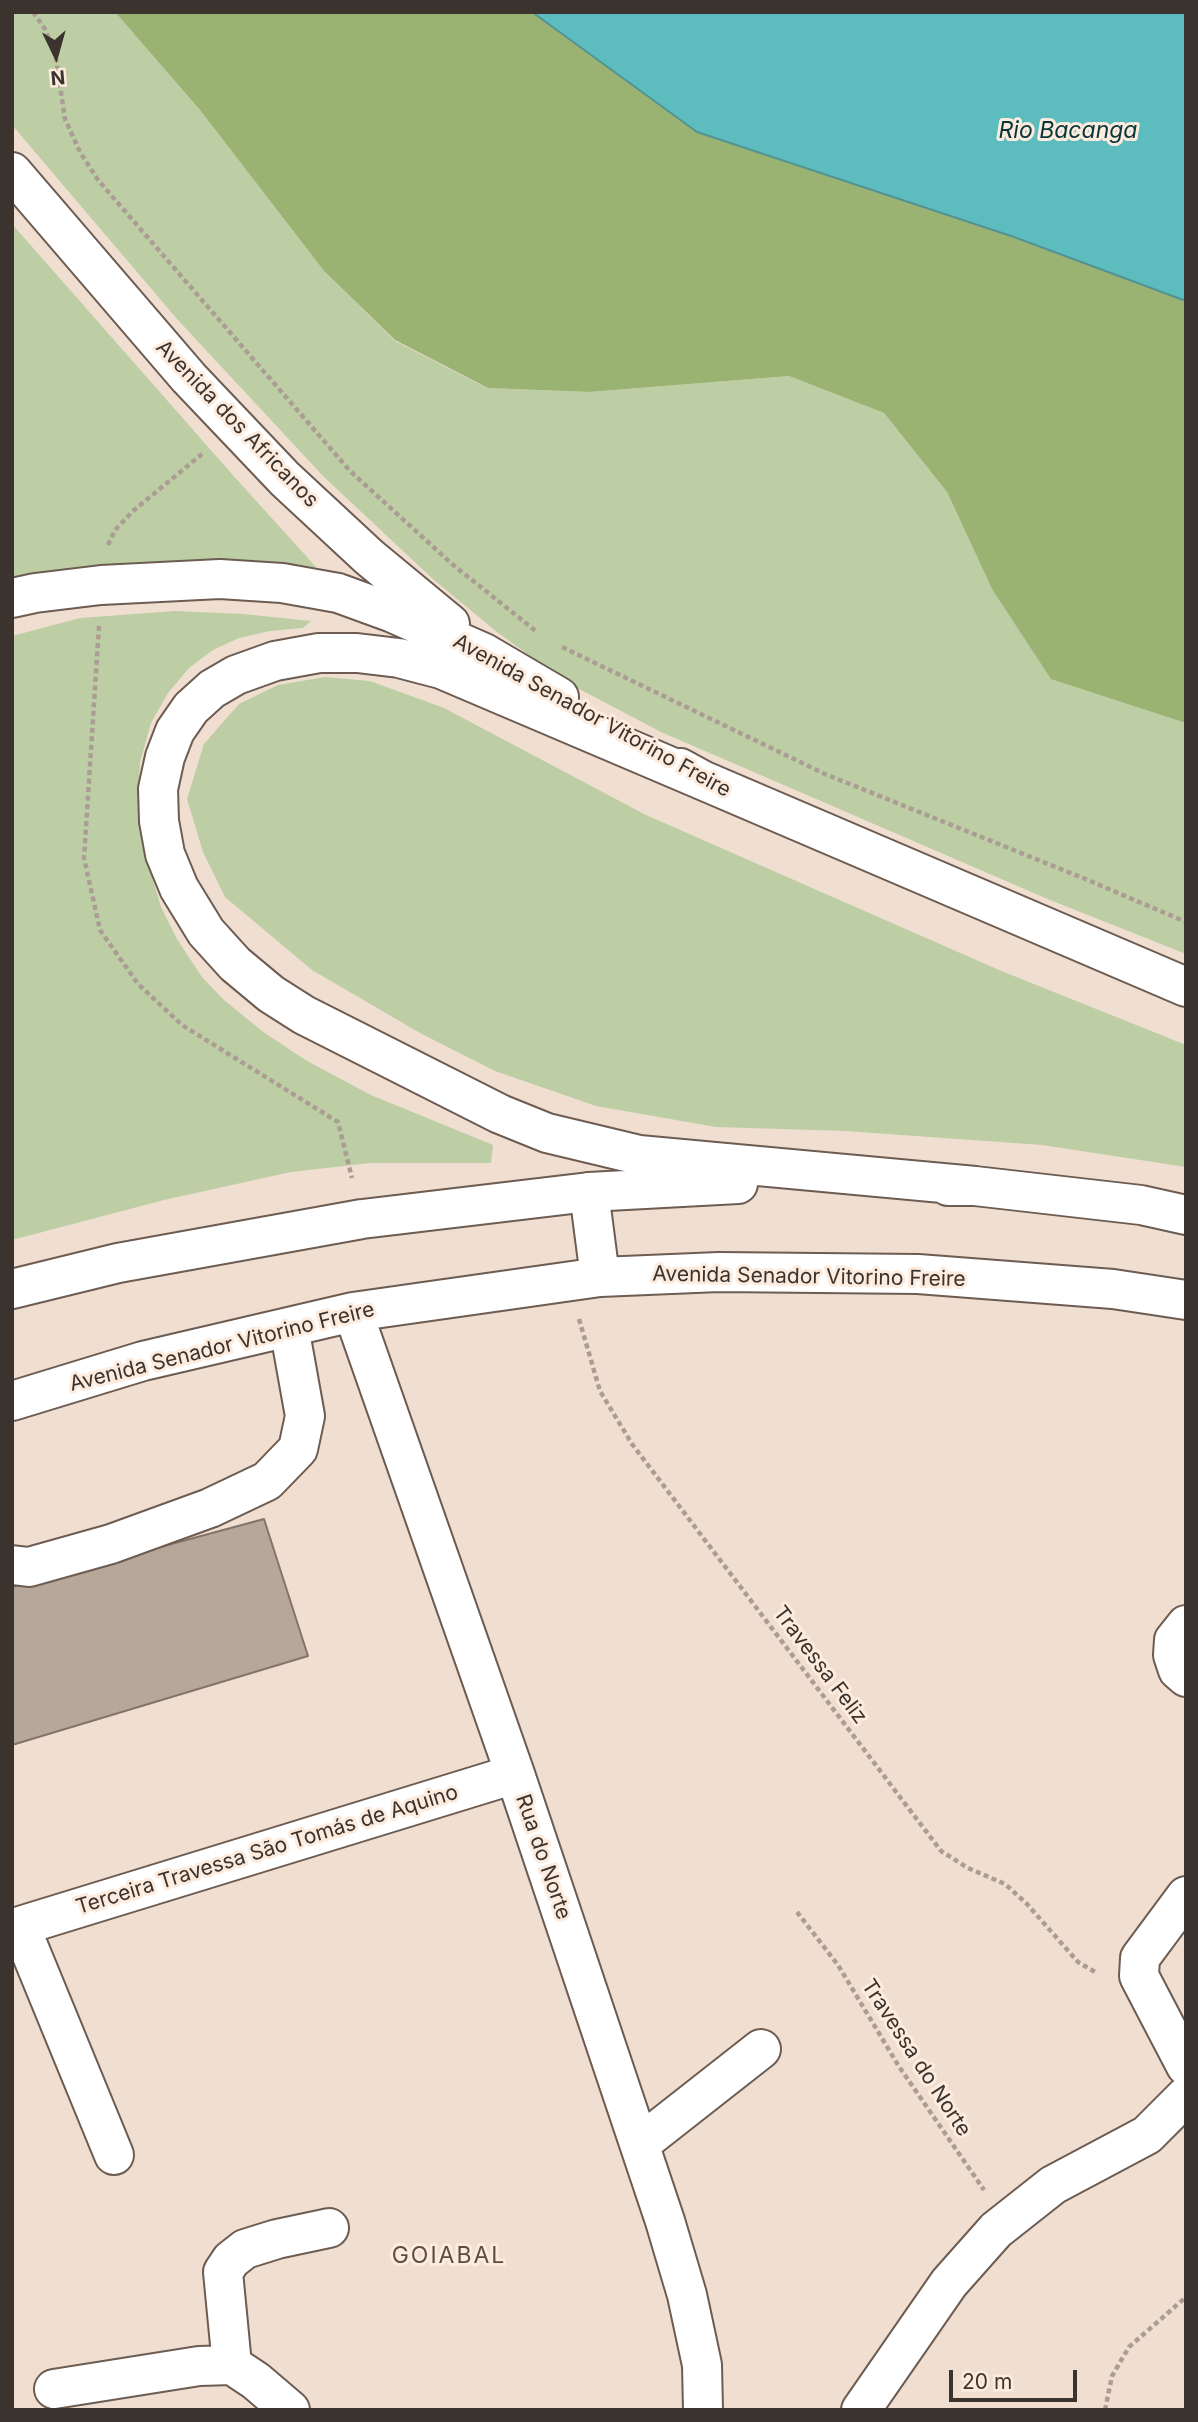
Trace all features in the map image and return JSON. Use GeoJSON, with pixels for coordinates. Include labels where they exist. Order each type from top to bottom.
{"type":"FeatureCollection","features":[{"type":"Feature","properties":{"kind":"main road","name":"Avenida dos Africanos"},"geometry":{"type":"LineString","coordinates":[[12,172],[190,378],[285,480],[369,556],[484,653]]}},
{"type":"Feature","properties":{"kind":"main road","name":"Avenida Senador Vitorino Freire"},"geometry":{"type":"LineString","coordinates":[[12,598],[101,585],[220,579],[282,583],[338,593],[393,613],[484,653],[702,780],[1186,987]]}},
{"type":"Feature","properties":{"kind":"main road"},"geometry":{"type":"LineString","coordinates":[[702,780],[441,669],[399,658],[357,653],[318,653],[275,661],[236,676],[212,689],[191,708],[175,731],[165,757],[158,789],[159,821],[165,854],[179,888],[206,932],[235,964],[271,994],[304,1015],[500,1114],[547,1133],[639,1155],[975,1186],[1141,1205],[1186,1215]]}},
{"type":"Feature","properties":{"kind":"main road"},"geometry":{"type":"LineString","coordinates":[[12,1289],[118,1263],[362,1219],[589,1192],[731,1184],[975,1186]]}},
{"type":"Feature","properties":{"kind":"main road"},"geometry":{"type":"LineString","coordinates":[[583,1279],[589,1192]]}},
{"type":"Feature","properties":{"kind":"main road","name":"Avenida Senador Vitorino Freire"},"geometry":{"type":"LineString","coordinates":[[12,1401],[143,1361],[353,1312],[583,1279],[719,1272],[918,1274],[1113,1289],[1186,1300]]}},
{"type":"Feature","properties":{"kind":"main road","name":"Rua do Norte"},"geometry":{"type":"LineString","coordinates":[[353,1312],[515,1773],[640,2144],[687,2295],[702,2365],[703,2410]]}},
{"type":"Feature","properties":{"kind":"main road"},"geometry":{"type":"LineString","coordinates":[[12,1565],[29,1567],[111,1544],[210,1508],[267,1481],[298,1449],[304,1416],[289,1326]]}},
{"type":"Feature","properties":{"kind":"main road"},"geometry":{"type":"LineString","coordinates":[[1186,1625],[1174,1640],[1173,1655],[1178,1670],[1186,1677]]}},
{"type":"Feature","properties":{"kind":"main road","name":"Terceira Travessa São Tomás de Aquino"},"geometry":{"type":"LineString","coordinates":[[114,2155],[20,1926],[515,1773]]}},
{"type":"Feature","properties":{"kind":"main road"},"geometry":{"type":"LineString","coordinates":[[1186,1896],[1140,1958],[1139,1976],[1186,2066]]}},
{"type":"Feature","properties":{"kind":"main road"},"geometry":{"type":"LineString","coordinates":[[640,2144],[761,2049]]}},
{"type":"Feature","properties":{"kind":"main road"},"geometry":{"type":"LineString","coordinates":[[861,2410],[949,2283],[996,2230],[1053,2185],[1147,2134],[1186,2096]]}},
{"type":"Feature","properties":{"kind":"main road"},"geometry":{"type":"LineString","coordinates":[[232,2365],[223,2272],[231,2260],[245,2249],[276,2239],[329,2228]]}},
{"type":"Feature","properties":{"kind":"main road"},"geometry":{"type":"LineString","coordinates":[[54,2389],[199,2366],[232,2365],[290,2410]]}},
{"type":"Feature","properties":{"kind":"path"},"geometry":{"type":"LineString","coordinates":[[33,12],[45,29],[56,58],[65,119],[80,152],[98,180],[351,471],[452,564],[541,635]]}},
{"type":"Feature","properties":{"kind":"path"},"geometry":{"type":"LineString","coordinates":[[101,585],[106,548],[115,530],[133,511],[202,454]]}},
{"type":"Feature","properties":{"kind":"path"},"geometry":{"type":"LineString","coordinates":[[551,641],[825,774],[1186,922]]}},
{"type":"Feature","properties":{"kind":"path","name":"Travessa Feliz"},"geometry":{"type":"LineString","coordinates":[[583,1279],[600,1391],[632,1444],[941,1851],[968,1868],[1005,1884],[1027,1904],[1078,1962],[1105,1978],[1139,1976]]}},
{"type":"Feature","properties":{"kind":"path","name":"Travessa do Norte"},"geometry":{"type":"LineString","coordinates":[[797,1912],[838,1965],[898,2065],[1007,2222]]}},
{"type":"Feature","properties":{"kind":"path"},"geometry":{"type":"LineString","coordinates":[[1105,2410],[1112,2376],[1129,2347],[1186,2297]]}},
{"type":"Feature","properties":{"kind":"green space"},"geometry":{"type":"Polygon","coordinates":[[[12,12],[115,12],[200,110],[324,271],[395,341],[487,388],[589,392],[789,376],[884,413],[947,492],[992,589],[1148,709],[1186,723],[1186,954],[1050,900],[661,732],[566,682],[497,632],[434,580],[324,477],[177,319],[12,125],[12,12]]]}},
{"type":"Feature","properties":{"kind":"green space"},"geometry":{"type":"Polygon","coordinates":[[[115,12],[532,12],[697,132],[1014,237],[1186,301],[1186,723],[1051,679],[992,589],[947,492],[884,413],[789,376],[589,392],[488,388],[395,340],[324,271],[200,110],[115,12]]]}},
{"type":"Feature","properties":{"kind":"green space"},"geometry":{"type":"Polygon","coordinates":[[[12,224],[316,567],[122,563],[21,581],[12,585],[12,224]]]}},
{"type":"Feature","properties":{"kind":"green space"},"geometry":{"type":"Polygon","coordinates":[[[175,611],[311,621],[303,628],[270,631],[239,638],[213,650],[189,668],[168,693],[151,723],[140,762],[138,806],[142,843],[161,907],[177,939],[202,977],[224,1000],[262,1031],[307,1061],[371,1095],[493,1145],[491,1163],[370,1163],[291,1172],[164,1200],[12,1240],[12,636],[80,618],[175,611]]]}},
{"type":"Feature","properties":{"kind":"green space"},"geometry":{"type":"Polygon","coordinates":[[[325,677],[370,681],[444,708],[646,815],[999,970],[1186,1045],[1186,1167],[1042,1145],[845,1131],[716,1127],[596,1106],[495,1071],[420,1033],[312,970],[225,897],[203,852],[187,799],[204,744],[239,704],[278,685],[325,677]]]}},
{"type":"Feature","properties":{"kind":"water","name":"Rio Bacanga"},"geometry":{"type":"Polygon","coordinates":[[[532,12],[1186,12],[1186,301],[1014,237],[697,132],[532,12]]]}},
{"type":"Feature","properties":{"kind":"building"},"geometry":{"type":"Polygon","coordinates":[[[264,1519],[308,1656],[12,1745],[12,1587],[264,1519]]]}},
{"type":"Feature","properties":{"kind":"district","name":"GOIABAL"},"geometry":{"type":"Point","coordinates":[449,2256]}}]}
